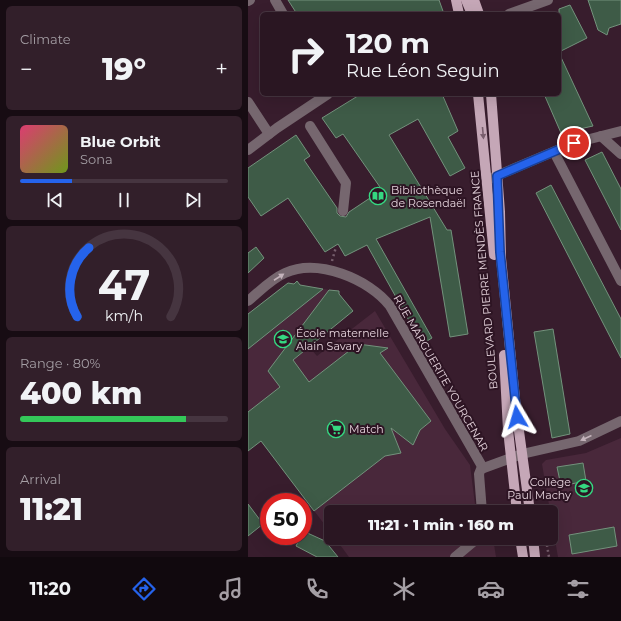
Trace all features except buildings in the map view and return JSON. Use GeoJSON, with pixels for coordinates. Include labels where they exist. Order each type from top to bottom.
{"type":"FeatureCollection","features":[{"type":"Feature","properties":{"kind":"main road"},"geometry":{"type":"LineString","coordinates":[[456,0],[459,12]]}},
{"type":"Feature","properties":{"kind":"main road"},"geometry":{"type":"LineString","coordinates":[[466,0],[471,12]]}},
{"type":"Feature","properties":{"kind":"main road"},"geometry":{"type":"LineString","coordinates":[[474,0],[478,12]]}},
{"type":"Feature","properties":{"kind":"main road","name":"BOULEVARD PIERRE MENDÈS FRANCE"},"geometry":{"type":"LineString","coordinates":[[478,96],[503,338],[511,458],[516,505]]}},
{"type":"Feature","properties":{"kind":"main road","name":"BOULEVARD PIERRE MENDÈS FRANCE"},"geometry":{"type":"LineString","coordinates":[[485,96],[494,143]]}},
{"type":"Feature","properties":{"kind":"main road","name":"BOULEVARD PIERRE MENDÈS FRANCE"},"geometry":{"type":"LineString","coordinates":[[491,96],[501,258],[516,410],[529,505]]}},
{"type":"Feature","properties":{"kind":"main road"},"geometry":{"type":"LineString","coordinates":[[521,545],[523,557]]}},
{"type":"Feature","properties":{"kind":"main road"},"geometry":{"type":"LineString","coordinates":[[533,545],[535,557]]}},
{"type":"Feature","properties":{"kind":"street"},"geometry":{"type":"LineString","coordinates":[[275,0],[282,12]]}},
{"type":"Feature","properties":{"kind":"street"},"geometry":{"type":"LineString","coordinates":[[515,12],[548,0]]}},
{"type":"Feature","properties":{"kind":"street"},"geometry":{"type":"LineString","coordinates":[[248,150],[325,96]]}},
{"type":"Feature","properties":{"kind":"street"},"geometry":{"type":"LineString","coordinates":[[248,102],[269,134]]}},
{"type":"Feature","properties":{"kind":"street"},"geometry":{"type":"LineString","coordinates":[[310,126],[346,183],[343,211]]}},
{"type":"Feature","properties":{"kind":"street"},"geometry":{"type":"LineString","coordinates":[[487,179],[574,143],[621,131]]}},
{"type":"Feature","properties":{"kind":"street"},"geometry":{"type":"LineString","coordinates":[[601,136],[621,154]]}},
{"type":"Feature","properties":{"kind":"street"},"geometry":{"type":"LineString","coordinates":[[554,152],[621,280]]}},
{"type":"Feature","properties":{"kind":"street","name":"RUE MARGUERITE YOURCENAR"},"geometry":{"type":"LineString","coordinates":[[248,301],[285,273],[298,270],[313,270],[343,274],[373,288],[383,297],[393,312],[483,468]]}},
{"type":"Feature","properties":{"kind":"street"},"geometry":{"type":"LineString","coordinates":[[481,505],[479,473],[483,468],[522,454],[580,441],[621,421]]}},
{"type":"Feature","properties":{"kind":"street"},"geometry":{"type":"LineString","coordinates":[[455,557],[470,545]]}},
{"type":"Feature","properties":{"kind":"path"},"geometry":{"type":"LineString","coordinates":[[547,545],[549,557]]}},
{"type":"Feature","properties":{"kind":"shaded area"},"geometry":{"type":"Polygon","coordinates":[[[297,281],[302,286],[337,291],[353,311],[342,318],[309,347],[317,356],[375,311],[445,429],[470,465],[475,505],[324,505],[324,524],[312,508],[312,493],[301,493],[248,424],[248,314],[279,289],[282,293],[297,281]]]}},
{"type":"Feature","properties":{"kind":"shaded area","name":"Collège Paul Machy"},"geometry":{"type":"Polygon","coordinates":[[[621,438],[621,557],[558,557],[556,545],[558,545],[558,505],[549,505],[542,464],[546,460],[586,453],[621,438]]]}},
{"type":"Feature","properties":{"kind":"shaded area"},"geometry":{"type":"Polygon","coordinates":[[[340,545],[494,545],[496,557],[349,557],[340,545]]]}},
{"type":"Feature","properties":{"kind":"place","name":"Bibliothèque de Rosendaël"},"geometry":{"type":"Point","coordinates":[378,196]}},
{"type":"Feature","properties":{"kind":"place","name":"École maternelle Alain Savary"},"geometry":{"type":"Point","coordinates":[283,339]}},
{"type":"Feature","properties":{"kind":"place","name":"Match"},"geometry":{"type":"Point","coordinates":[336,429]}},
{"type":"Feature","properties":{"kind":"place","name":"Collège Paul Machy"},"geometry":{"type":"Point","coordinates":[584,488]}},
{"type":"Feature","properties":{"kind":"route"},"geometry":{"type":"LineString","coordinates":[[517,417],[500,252],[500,212],[497,176],[574,143]]}}]}
